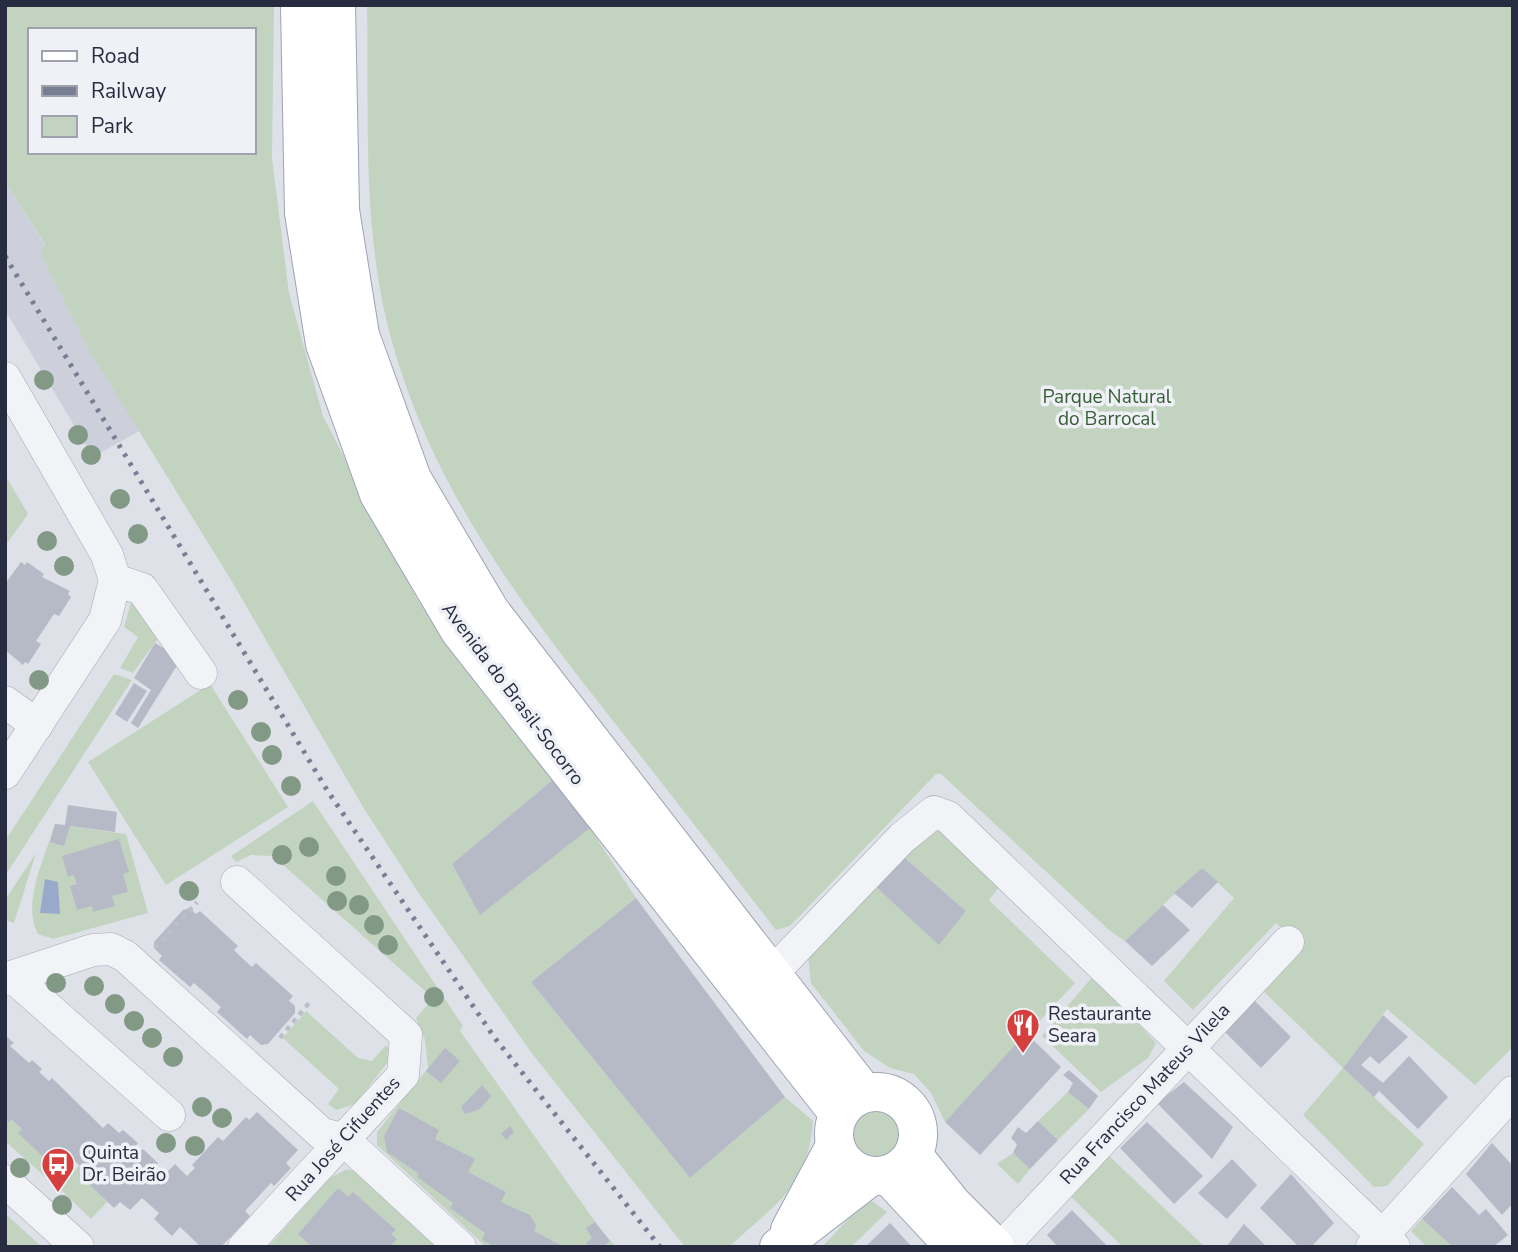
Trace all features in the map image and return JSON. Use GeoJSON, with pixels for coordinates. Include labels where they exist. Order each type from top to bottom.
{"type":"FeatureCollection","features":[{"type":"Feature","properties":{"kind":"main road","name":"Avenida do Brasil-Socorro"},"geometry":{"type":"LineString","coordinates":[[300,5],[304,212],[325,344],[380,494],[460,631],[760,986]]}},
{"type":"Feature","properties":{"kind":"main road","name":"Avenida do Brasil-Socorro"},"geometry":{"type":"LineString","coordinates":[[336,5],[340,209],[360,335],[412,479],[490,611],[760,986],[846,1117]]}},
{"type":"Feature","properties":{"kind":"main road"},"geometry":{"type":"LineString","coordinates":[[892,1095],[904,1102],[918,1127],[891,1169],[781,1244],[846,1117],[892,1095]]}},
{"type":"Feature","properties":{"kind":"main road"},"geometry":{"type":"LineString","coordinates":[[846,1117],[849,1167],[891,1169],[953,1205],[995,1247]]}},
{"type":"Feature","properties":{"kind":"main road"},"geometry":{"type":"LineString","coordinates":[[891,1169],[955,1247]]}},
{"type":"Feature","properties":{"kind":"street"},"geometry":{"type":"LineString","coordinates":[[5,378],[107,555],[115,580],[105,620],[5,773]]}},
{"type":"Feature","properties":{"kind":"street"},"geometry":{"type":"LineString","coordinates":[[115,580],[142,589],[201,673]]}},
{"type":"Feature","properties":{"kind":"street"},"geometry":{"type":"LineString","coordinates":[[5,702],[37,724]]}},
{"type":"Feature","properties":{"kind":"street"},"geometry":{"type":"LineString","coordinates":[[760,986],[902,838],[934,812],[948,817],[1383,1243],[1513,1092]]}},
{"type":"Feature","properties":{"kind":"street","name":"Rua José Cifuentes"},"geometry":{"type":"LineString","coordinates":[[237,882],[406,1035],[403,1075],[244,1247]]}},
{"type":"Feature","properties":{"kind":"street","name":"Rua Francisco Mateus Vilela"},"geometry":{"type":"LineString","coordinates":[[1002,1247],[1288,942]]}},
{"type":"Feature","properties":{"kind":"street"},"geometry":{"type":"LineString","coordinates":[[9,978],[93,950],[111,949],[125,956],[322,1135],[343,1139],[460,1247]]}},
{"type":"Feature","properties":{"kind":"street"},"geometry":{"type":"LineString","coordinates":[[9,978],[169,1115]]}},
{"type":"Feature","properties":{"kind":"street"},"geometry":{"type":"LineString","coordinates":[[5,1181],[78,1247]]}},
{"type":"Feature","properties":{"kind":"path"},"geometry":{"type":"LineString","coordinates":[[152,951],[197,902]]}},
{"type":"Feature","properties":{"kind":"path"},"geometry":{"type":"LineString","coordinates":[[280,1038],[309,1003]]}},
{"type":"Feature","properties":{"kind":"shaded area"},"geometry":{"type":"Polygon","coordinates":[[[5,181],[45,246],[141,430],[93,457],[5,310],[5,181]]]}},
{"type":"Feature","properties":{"kind":"green space"},"geometry":{"type":"Polygon","coordinates":[[[5,5],[274,5],[272,158],[289,293],[323,416],[416,597],[455,655],[556,777],[452,864],[480,914],[590,828],[636,898],[531,982],[690,1178],[785,1097],[813,1121],[805,1163],[797,1179],[774,1206],[729,1247],[685,1247],[531,1052],[418,892],[363,807],[231,580],[89,350],[40,253],[45,245],[5,181],[5,5]]]}},
{"type":"Feature","properties":{"kind":"green space","name":"Parque Natural do Barrocal"},"geometry":{"type":"Polygon","coordinates":[[[367,5],[1513,5],[1513,1047],[1475,1085],[1387,1009],[1343,1068],[1261,989],[1302,946],[1276,923],[1193,1010],[1164,981],[1234,898],[1202,868],[1125,941],[1110,931],[941,774],[936,774],[790,926],[776,930],[573,670],[503,574],[444,474],[419,420],[399,364],[383,305],[372,231],[368,156],[367,5]]]}},
{"type":"Feature","properties":{"kind":"green space"},"geometry":{"type":"Polygon","coordinates":[[[5,475],[28,514],[5,546],[5,475]]]}},
{"type":"Feature","properties":{"kind":"green space"},"geometry":{"type":"Polygon","coordinates":[[[132,599],[161,634],[133,673],[120,668],[138,637],[124,627],[132,599]]]}},
{"type":"Feature","properties":{"kind":"green space"},"geometry":{"type":"Polygon","coordinates":[[[114,674],[132,680],[5,876],[5,841],[114,674]]]}},
{"type":"Feature","properties":{"kind":"green space"},"geometry":{"type":"Polygon","coordinates":[[[210,684],[288,807],[166,885],[88,762],[210,684]]]}},
{"type":"Feature","properties":{"kind":"green space"},"geometry":{"type":"Polygon","coordinates":[[[313,801],[463,1026],[460,1031],[601,1230],[616,1247],[486,1247],[377,1145],[377,1132],[428,1068],[425,1040],[416,1018],[429,1003],[426,992],[273,856],[251,855],[236,862],[231,856],[313,801]]]}},
{"type":"Feature","properties":{"kind":"green space"},"geometry":{"type":"Polygon","coordinates":[[[55,824],[126,834],[148,913],[53,939],[38,934],[33,922],[34,894],[55,824]]]}},
{"type":"Feature","properties":{"kind":"green space"},"geometry":{"type":"Polygon","coordinates":[[[932,829],[947,834],[1001,885],[989,900],[1075,983],[945,1122],[931,1093],[914,1074],[890,1068],[864,1051],[811,983],[808,957],[876,887],[939,944],[966,911],[905,858],[932,829]]]}},
{"type":"Feature","properties":{"kind":"green space"},"geometry":{"type":"Polygon","coordinates":[[[36,853],[14,923],[5,920],[5,900],[36,853]]]}},
{"type":"Feature","properties":{"kind":"green space"},"geometry":{"type":"Polygon","coordinates":[[[1094,975],[1156,1043],[1148,1058],[1101,1092],[1042,1036],[1094,975]]]}},
{"type":"Feature","properties":{"kind":"green space"},"geometry":{"type":"Polygon","coordinates":[[[306,1011],[358,1058],[372,1061],[386,1045],[390,1051],[388,1062],[355,1104],[336,1110],[328,1104],[339,1089],[283,1038],[306,1011]]]}},
{"type":"Feature","properties":{"kind":"green space"},"geometry":{"type":"Polygon","coordinates":[[[1343,1068],[1424,1144],[1387,1186],[1374,1187],[1303,1115],[1343,1068]]]}},
{"type":"Feature","properties":{"kind":"green space"},"geometry":{"type":"Polygon","coordinates":[[[1068,1092],[1089,1109],[1058,1140],[1038,1121],[1068,1092]]]}},
{"type":"Feature","properties":{"kind":"green space"},"geometry":{"type":"Polygon","coordinates":[[[878,1108],[896,1115],[903,1133],[896,1151],[878,1158],[860,1151],[853,1133],[860,1115],[878,1108]]]}},
{"type":"Feature","properties":{"kind":"green space"},"geometry":{"type":"Polygon","coordinates":[[[5,1119],[9,1122],[12,1120],[64,1168],[52,1183],[5,1141],[5,1119]]]}},
{"type":"Feature","properties":{"kind":"green space"},"geometry":{"type":"Polygon","coordinates":[[[1013,1153],[1030,1169],[1018,1184],[997,1164],[1013,1153]]]}},
{"type":"Feature","properties":{"kind":"green space"},"geometry":{"type":"Polygon","coordinates":[[[1107,1154],[1205,1247],[1123,1247],[1068,1194],[1107,1154]]]}},
{"type":"Feature","properties":{"kind":"green space"},"geometry":{"type":"Polygon","coordinates":[[[79,1166],[87,1173],[83,1178],[107,1202],[91,1219],[59,1188],[79,1166]]]}},
{"type":"Feature","properties":{"kind":"green space"},"geometry":{"type":"Polygon","coordinates":[[[347,1169],[356,1172],[439,1247],[268,1247],[330,1178],[347,1169]]]}},
{"type":"Feature","properties":{"kind":"green space"},"geometry":{"type":"Polygon","coordinates":[[[868,1198],[887,1212],[851,1247],[822,1247],[868,1198]]]}},
{"type":"Feature","properties":{"kind":"green space"},"geometry":{"type":"Polygon","coordinates":[[[5,1214],[9,1217],[42,1247],[5,1247],[5,1214]]]}},
{"type":"Feature","properties":{"kind":"green space"},"geometry":{"type":"Polygon","coordinates":[[[1422,1219],[1453,1247],[1427,1247],[1411,1231],[1422,1219]]]}},
{"type":"Feature","properties":{"kind":"water"},"geometry":{"type":"Polygon","coordinates":[[[45,879],[58,882],[60,914],[40,913],[45,879]]]}},
{"type":"Feature","properties":{"kind":"building"},"geometry":{"type":"Polygon","coordinates":[[[21,562],[25,565],[27,562],[44,574],[42,577],[70,591],[68,594],[71,597],[59,616],[54,614],[36,641],[41,644],[28,664],[25,662],[23,665],[5,650],[5,584],[21,562]]]}},
{"type":"Feature","properties":{"kind":"building"},"geometry":{"type":"Polygon","coordinates":[[[155,643],[181,659],[138,728],[131,723],[151,690],[134,678],[155,643]]]}},
{"type":"Feature","properties":{"kind":"building"},"geometry":{"type":"Polygon","coordinates":[[[134,683],[147,691],[127,722],[115,714],[134,683]]]}},
{"type":"Feature","properties":{"kind":"building"},"geometry":{"type":"Polygon","coordinates":[[[556,777],[590,828],[480,915],[452,864],[556,777]]]}},
{"type":"Feature","properties":{"kind":"building"},"geometry":{"type":"Polygon","coordinates":[[[68,805],[117,812],[115,832],[70,826],[64,846],[50,842],[55,824],[65,825],[68,805]]]}},
{"type":"Feature","properties":{"kind":"building"},"geometry":{"type":"Polygon","coordinates":[[[119,839],[129,872],[123,874],[128,892],[112,896],[115,906],[93,912],[92,906],[77,910],[70,886],[77,884],[74,875],[68,877],[62,856],[119,839]]]}},
{"type":"Feature","properties":{"kind":"building"},"geometry":{"type":"Polygon","coordinates":[[[905,858],[966,911],[939,945],[876,887],[905,858]]]}},
{"type":"Feature","properties":{"kind":"building"},"geometry":{"type":"Polygon","coordinates":[[[1202,868],[1218,882],[1192,908],[1174,893],[1202,868]]]}},
{"type":"Feature","properties":{"kind":"building"},"geometry":{"type":"Polygon","coordinates":[[[636,898],[785,1097],[690,1178],[531,982],[636,898]]]}},
{"type":"Feature","properties":{"kind":"building"},"geometry":{"type":"Polygon","coordinates":[[[1163,905],[1190,930],[1152,966],[1125,941],[1163,905]]]}},
{"type":"Feature","properties":{"kind":"building"},"geometry":{"type":"Polygon","coordinates":[[[190,908],[196,914],[200,911],[238,946],[234,950],[252,967],[256,963],[293,996],[289,1001],[295,1006],[295,1013],[268,1044],[261,1045],[250,1035],[247,1039],[217,1012],[221,1007],[194,983],[190,987],[159,960],[162,956],[154,948],[154,942],[183,910],[190,908]]]}},
{"type":"Feature","properties":{"kind":"building"},"geometry":{"type":"Polygon","coordinates":[[[1254,1000],[1291,1037],[1261,1068],[1225,1032],[1254,1000]]]}},
{"type":"Feature","properties":{"kind":"building"},"geometry":{"type":"Polygon","coordinates":[[[1383,1015],[1408,1037],[1379,1064],[1370,1056],[1361,1065],[1383,1083],[1409,1056],[1448,1097],[1418,1129],[1379,1091],[1374,1097],[1343,1068],[1383,1015]]]}},
{"type":"Feature","properties":{"kind":"building"},"geometry":{"type":"Polygon","coordinates":[[[1026,1033],[1061,1067],[980,1155],[945,1122],[1026,1033]]]}},
{"type":"Feature","properties":{"kind":"building"},"geometry":{"type":"Polygon","coordinates":[[[5,1035],[14,1043],[10,1046],[29,1063],[32,1060],[42,1069],[39,1072],[49,1081],[52,1078],[103,1128],[108,1123],[119,1133],[123,1130],[138,1143],[134,1148],[139,1153],[143,1149],[158,1163],[155,1167],[164,1175],[175,1164],[187,1176],[195,1168],[192,1165],[218,1137],[223,1141],[246,1117],[249,1120],[257,1112],[298,1150],[286,1163],[291,1168],[274,1186],[271,1183],[245,1211],[250,1216],[221,1247],[201,1247],[180,1227],[172,1236],[154,1219],[159,1213],[142,1198],[130,1210],[120,1202],[114,1208],[82,1178],[87,1173],[73,1159],[64,1168],[57,1161],[53,1166],[18,1133],[22,1129],[12,1120],[9,1122],[5,1119],[5,1035]]]}},
{"type":"Feature","properties":{"kind":"building"},"geometry":{"type":"Polygon","coordinates":[[[445,1048],[460,1061],[441,1083],[426,1071],[445,1048]]]}},
{"type":"Feature","properties":{"kind":"building"},"geometry":{"type":"Polygon","coordinates":[[[1069,1070],[1098,1096],[1089,1109],[1068,1092],[1073,1083],[1063,1075],[1069,1070]]]}},
{"type":"Feature","properties":{"kind":"building"},"geometry":{"type":"Polygon","coordinates":[[[1184,1082],[1233,1127],[1212,1159],[1157,1103],[1184,1082]]]}},
{"type":"Feature","properties":{"kind":"building"},"geometry":{"type":"Polygon","coordinates":[[[482,1085],[491,1096],[480,1109],[465,1114],[461,1107],[482,1085]]]}},
{"type":"Feature","properties":{"kind":"building"},"geometry":{"type":"Polygon","coordinates":[[[399,1108],[439,1130],[435,1139],[475,1159],[468,1172],[506,1192],[501,1202],[530,1215],[536,1225],[534,1231],[564,1247],[495,1247],[482,1240],[485,1233],[450,1208],[453,1203],[417,1177],[419,1174],[387,1152],[384,1136],[399,1108]]]}},
{"type":"Feature","properties":{"kind":"building"},"geometry":{"type":"Polygon","coordinates":[[[1038,1121],[1058,1140],[1030,1169],[1013,1153],[1017,1144],[1011,1138],[1018,1127],[1026,1133],[1038,1121]]]}},
{"type":"Feature","properties":{"kind":"building"},"geometry":{"type":"Polygon","coordinates":[[[1147,1122],[1203,1176],[1174,1204],[1120,1148],[1147,1122]]]}},
{"type":"Feature","properties":{"kind":"building"},"geometry":{"type":"Polygon","coordinates":[[[510,1126],[514,1132],[506,1140],[501,1134],[510,1126]]]}},
{"type":"Feature","properties":{"kind":"building"},"geometry":{"type":"Polygon","coordinates":[[[1492,1143],[1513,1166],[1513,1203],[1502,1215],[1466,1174],[1492,1143]]]}},
{"type":"Feature","properties":{"kind":"building"},"geometry":{"type":"Polygon","coordinates":[[[1232,1159],[1257,1185],[1227,1219],[1198,1193],[1232,1159]]]}},
{"type":"Feature","properties":{"kind":"building"},"geometry":{"type":"Polygon","coordinates":[[[1291,1174],[1334,1223],[1311,1247],[1299,1247],[1260,1208],[1291,1174]]]}},
{"type":"Feature","properties":{"kind":"building"},"geometry":{"type":"Polygon","coordinates":[[[1452,1187],[1479,1215],[1486,1209],[1508,1235],[1493,1247],[1453,1247],[1422,1219],[1452,1187]]]}},
{"type":"Feature","properties":{"kind":"building"},"geometry":{"type":"Polygon","coordinates":[[[338,1188],[348,1197],[353,1192],[396,1230],[391,1234],[397,1239],[390,1247],[312,1247],[298,1234],[338,1188]]]}},
{"type":"Feature","properties":{"kind":"building"},"geometry":{"type":"Polygon","coordinates":[[[1072,1210],[1108,1247],[1058,1247],[1047,1235],[1072,1210]]]}},
{"type":"Feature","properties":{"kind":"building"},"geometry":{"type":"Polygon","coordinates":[[[595,1222],[610,1241],[603,1247],[590,1247],[586,1243],[592,1238],[586,1228],[595,1222]]]}},
{"type":"Feature","properties":{"kind":"building"},"geometry":{"type":"Polygon","coordinates":[[[890,1223],[912,1247],[865,1247],[890,1223]]]}},
{"type":"Feature","properties":{"kind":"building"},"geometry":{"type":"Polygon","coordinates":[[[1244,1224],[1267,1247],[1226,1247],[1244,1224]]]}},
{"type":"Feature","properties":{"kind":"railway"},"geometry":{"type":"LineString","coordinates":[[5,256],[327,790],[494,1037],[660,1247]]}},
{"type":"Feature","properties":{"kind":"place","name":"Restaurante Seara"},"geometry":{"type":"Point","coordinates":[1023,1055]}},
{"type":"Feature","properties":{"kind":"place","name":"Quinta Dr. Beirão"},"geometry":{"type":"Point","coordinates":[58,1194]}}]}
